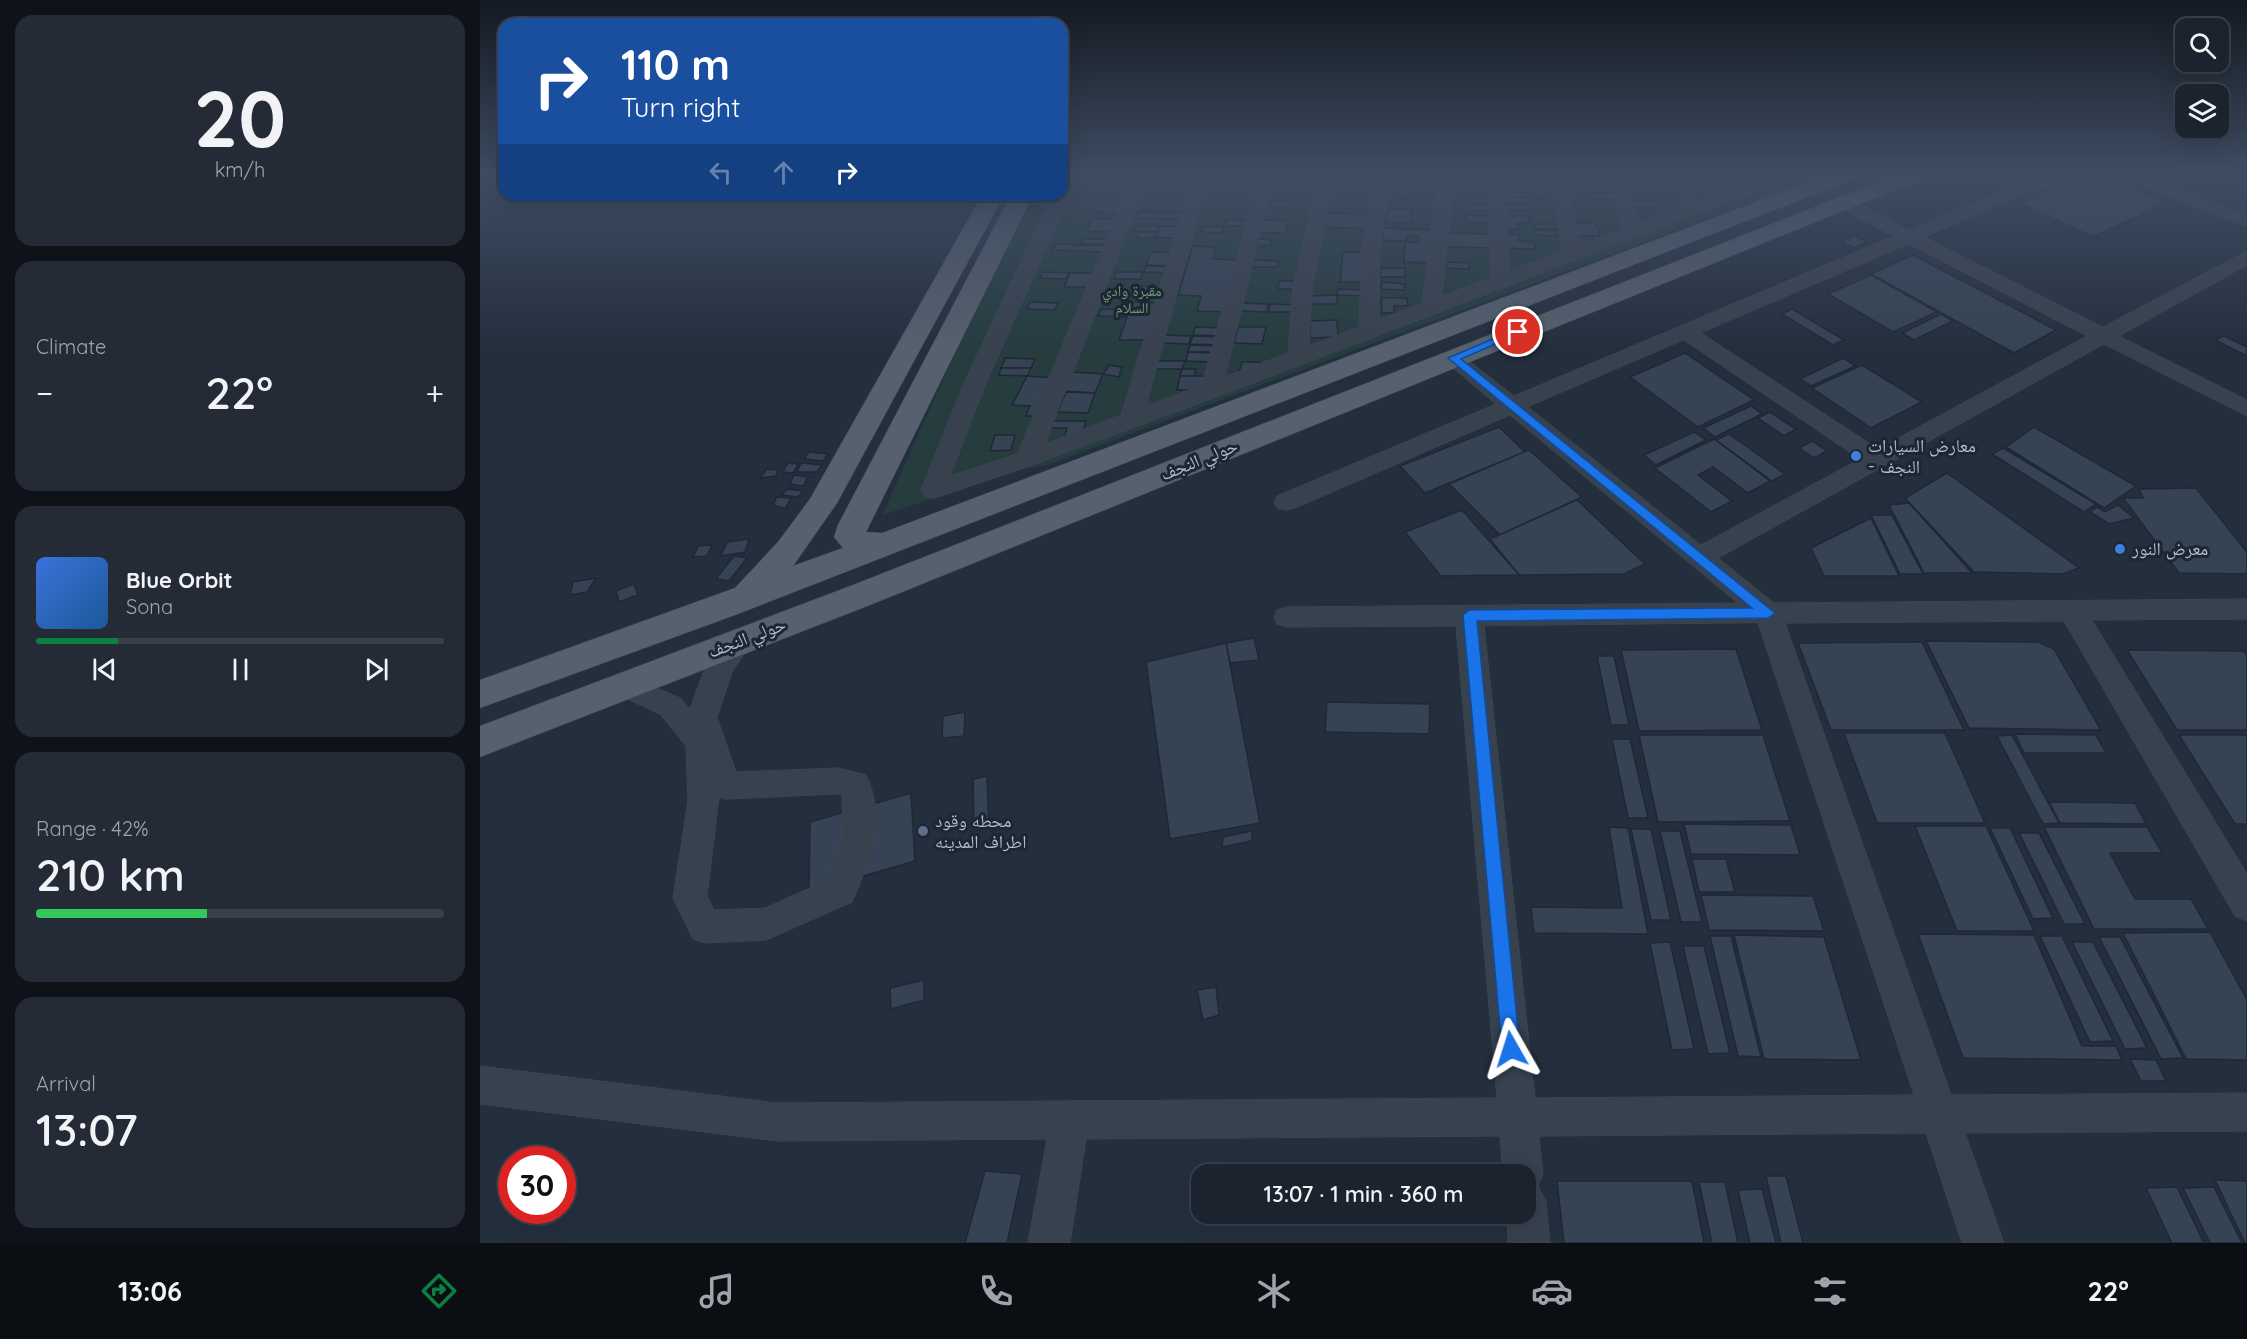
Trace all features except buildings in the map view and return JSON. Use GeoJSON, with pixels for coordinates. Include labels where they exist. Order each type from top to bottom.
{"type":"FeatureCollection","features":[{"type":"Feature","properties":{"kind":"main road"},"geometry":{"type":"LineString","coordinates":[[723,606],[751,590],[773,570],[804,532],[874,414],[973,232]]}},
{"type":"Feature","properties":{"kind":"main road"},"geometry":{"type":"LineString","coordinates":[[882,544],[859,543],[849,537],[853,525],[1003,232]]}},
{"type":"Feature","properties":{"kind":"main road","name":"حولي النجف"},"geometry":{"type":"LineString","coordinates":[[480,694],[723,606],[1697,232]]}},
{"type":"Feature","properties":{"kind":"main road","name":"حولي النجف"},"geometry":{"type":"LineString","coordinates":[[480,742],[1769,232]]}},
{"type":"Feature","properties":{"kind":"street"},"geometry":{"type":"LineString","coordinates":[[1044,232],[975,383],[933,490],[1027,459],[1631,233]]}},
{"type":"Feature","properties":{"kind":"street"},"geometry":{"type":"LineString","coordinates":[[1027,459],[1119,232]]}},
{"type":"Feature","properties":{"kind":"street"},"geometry":{"type":"LineString","coordinates":[[1131,420],[1185,232]]}},
{"type":"Feature","properties":{"kind":"street"},"geometry":{"type":"LineString","coordinates":[[1211,390],[1252,232]]}},
{"type":"Feature","properties":{"kind":"street"},"geometry":{"type":"LineString","coordinates":[[1299,358],[1297,339],[1305,277],[1315,232]]}},
{"type":"Feature","properties":{"kind":"street"},"geometry":{"type":"LineString","coordinates":[[1369,332],[1373,232]]}},
{"type":"Feature","properties":{"kind":"street"},"geometry":{"type":"LineString","coordinates":[[1431,308],[1440,232]]}},
{"type":"Feature","properties":{"kind":"street"},"geometry":{"type":"LineString","coordinates":[[1499,232],[1500,282]]}},
{"type":"Feature","properties":{"kind":"street"},"geometry":{"type":"LineString","coordinates":[[1569,232],[1573,256]]}},
{"type":"Feature","properties":{"kind":"street"},"geometry":{"type":"LineString","coordinates":[[1899,232],[2247,409]]}},
{"type":"Feature","properties":{"kind":"street"},"geometry":{"type":"LineString","coordinates":[[1286,502],[1921,232]]}},
{"type":"Feature","properties":{"kind":"street"},"geometry":{"type":"LineString","coordinates":[[1699,557],[2247,256]]}},
{"type":"Feature","properties":{"kind":"street"},"geometry":{"type":"LineString","coordinates":[[1684,332],[1877,459]]}},
{"type":"Feature","properties":{"kind":"street"},"geometry":{"type":"LineString","coordinates":[[1453,358],[1768,613],[1983,1243]]}},
{"type":"Feature","properties":{"kind":"street"},"geometry":{"type":"LineString","coordinates":[[1287,617],[2247,609]]}},
{"type":"Feature","properties":{"kind":"street"},"geometry":{"type":"LineString","coordinates":[[2072,611],[2247,905]]}},
{"type":"Feature","properties":{"kind":"street"},"geometry":{"type":"LineString","coordinates":[[1469,615],[1522,1164]]}},
{"type":"Feature","properties":{"kind":"street"},"geometry":{"type":"LineString","coordinates":[[624,686],[670,706],[701,742],[704,801],[690,898],[705,927],[766,924],[840,891],[860,844],[861,811],[855,784],[838,781],[725,786],[702,717],[719,668],[739,641]]}},
{"type":"Feature","properties":{"kind":"street"},"geometry":{"type":"LineString","coordinates":[[480,1085],[777,1122],[2247,1113]]}},
{"type":"Feature","properties":{"kind":"street"},"geometry":{"type":"LineString","coordinates":[[1049,1243],[1070,1120]]}},
{"type":"Feature","properties":{"kind":"street"},"geometry":{"type":"LineString","coordinates":[[1528,1224],[1530,1243]]}},
{"type":"Feature","properties":{"kind":"green space","name":"مقبرة وادي السلام"},"geometry":{"type":"Polygon","coordinates":[[[1014,232],[1672,232],[1047,465],[1028,468],[882,515],[999,256],[1014,232]]]}},
{"type":"Feature","properties":{"kind":"place","name":"معارض السيارات - النجف"},"geometry":{"type":"Point","coordinates":[1856,456]}},
{"type":"Feature","properties":{"kind":"place","name":"معرض النور"},"geometry":{"type":"Point","coordinates":[2120,549]}},
{"type":"Feature","properties":{"kind":"place","name":"محطه وقود اطراف المدينه"},"geometry":{"type":"Point","coordinates":[923,831]}},
{"type":"Feature","properties":{"kind":"route"},"geometry":{"type":"LineString","coordinates":[[1511,1049],[1469,615],[1768,613],[1453,358],[1518,332]]}}]}
